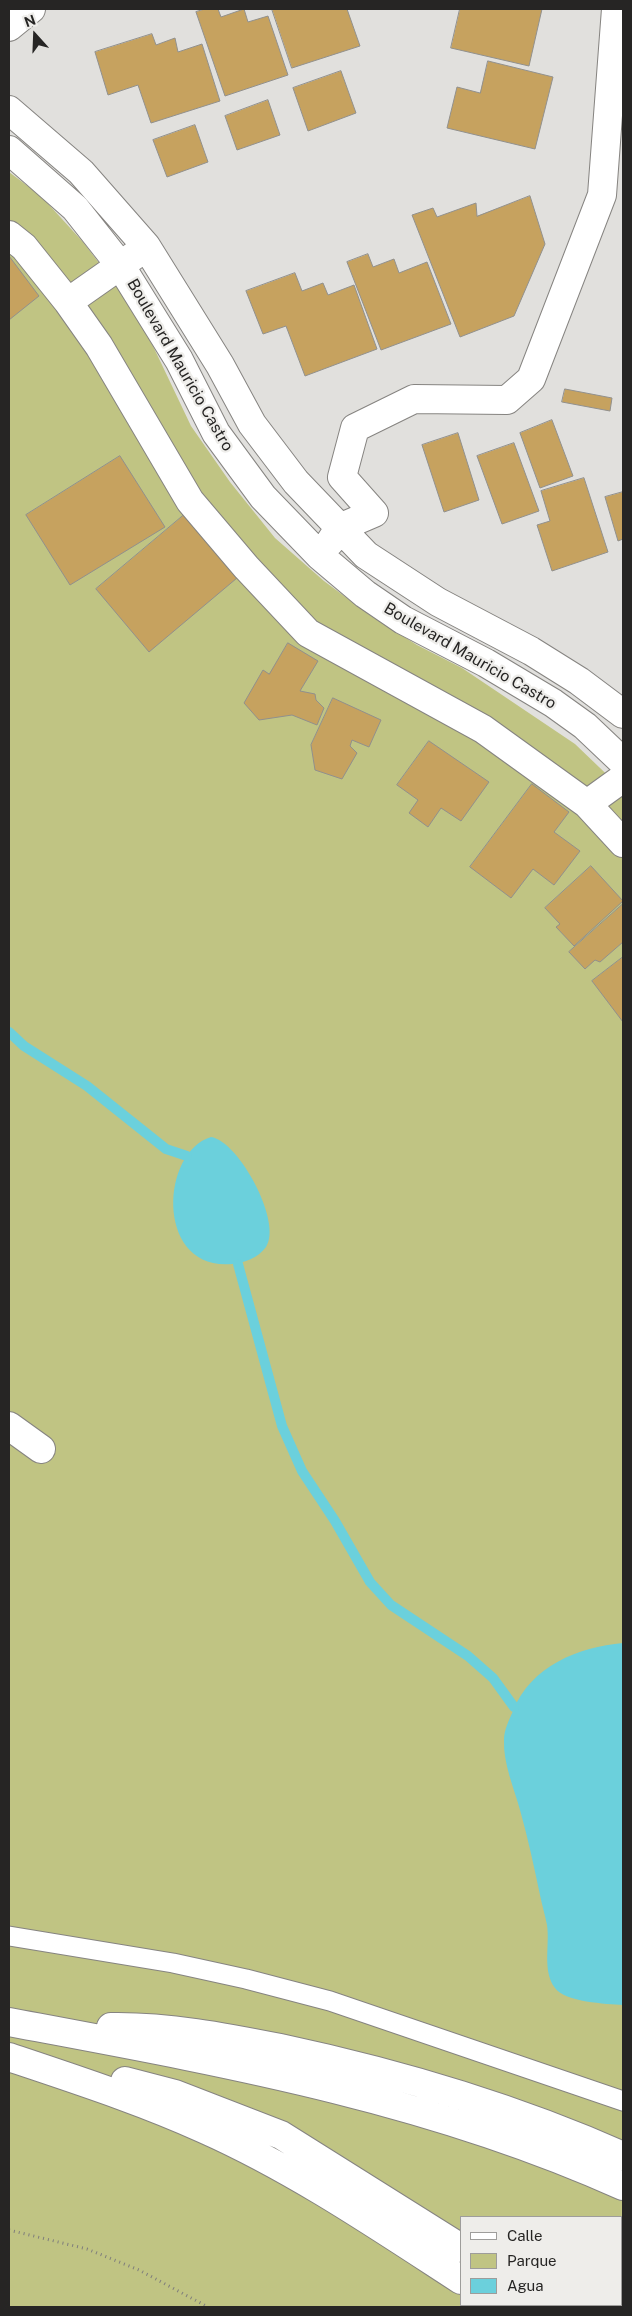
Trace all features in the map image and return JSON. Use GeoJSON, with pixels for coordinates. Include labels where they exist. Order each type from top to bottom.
{"type":"FeatureCollection","features":[{"type":"Feature","properties":{"kind":"main road"},"geometry":{"type":"LineString","coordinates":[[9,27],[32,9]]}},
{"type":"Feature","properties":{"kind":"main road"},"geometry":{"type":"LineString","coordinates":[[320,556],[340,528],[374,512],[342,477],[355,428],[414,400],[507,400],[531,379],[602,196],[616,9]]}},
{"type":"Feature","properties":{"kind":"main road","name":"Boulevard Mauricio Castro"},"geometry":{"type":"LineString","coordinates":[[9,110],[81,172],[146,246],[220,365],[252,424],[296,482],[366,555],[438,602],[531,651],[579,681],[623,714]]}},
{"type":"Feature","properties":{"kind":"main road","name":"Boulevard Mauricio Castro"},"geometry":{"type":"LineString","coordinates":[[9,150],[75,208],[120,265],[180,360],[216,433],[264,497],[320,556],[365,594],[403,620],[486,663],[553,703],[585,726],[623,762]]}},
{"type":"Feature","properties":{"kind":"main road"},"geometry":{"type":"LineString","coordinates":[[9,235],[24,247],[68,302],[98,346],[190,501],[246,567],[308,633],[483,729],[587,804],[623,843]]}},
{"type":"Feature","properties":{"kind":"main road"},"geometry":{"type":"LineString","coordinates":[[68,302],[146,246]]}},
{"type":"Feature","properties":{"kind":"main road"},"geometry":{"type":"LineString","coordinates":[[587,804],[623,778]]}},
{"type":"Feature","properties":{"kind":"main road"},"geometry":{"type":"LineString","coordinates":[[9,1426],[41,1448]]}},
{"type":"Feature","properties":{"kind":"main road"},"geometry":{"type":"LineString","coordinates":[[9,2020],[92,2027],[127,2026],[182,2032],[243,2041],[348,2063],[492,2106],[623,2156]]}},
{"type":"Feature","properties":{"kind":"main road"},"geometry":{"type":"LineString","coordinates":[[9,2020],[321,2084],[425,2112],[497,2137],[623,2186]]}},
{"type":"Feature","properties":{"kind":"main road"},"geometry":{"type":"LineString","coordinates":[[9,2055],[175,2094],[281,2136],[460,2247]]}},
{"type":"Feature","properties":{"kind":"main road"},"geometry":{"type":"LineString","coordinates":[[9,2055],[213,2133],[304,2182],[460,2279]]}},
{"type":"Feature","properties":{"kind":"lane"},"geometry":{"type":"LineString","coordinates":[[9,1936],[173,1963],[246,1978],[330,2001],[623,2101]]}},
{"type":"Feature","properties":{"kind":"path"},"geometry":{"type":"LineString","coordinates":[[9,2230],[87,2249],[139,2270],[208,2307]]}},
{"type":"Feature","properties":{"kind":"green space"},"geometry":{"type":"Polygon","coordinates":[[[9,172],[41,196],[83,242],[122,293],[153,346],[191,426],[230,482],[275,538],[324,581],[371,616],[417,645],[462,668],[575,744],[623,790],[623,2307],[9,2307],[9,172]]]}},
{"type":"Feature","properties":{"kind":"water"},"geometry":{"type":"Polygon","coordinates":[[[211,1137],[222,1142],[234,1152],[245,1167],[255,1184],[269,1220],[270,1236],[263,1251],[255,1257],[232,1264],[207,1261],[189,1249],[178,1231],[174,1209],[175,1186],[182,1164],[194,1147],[211,1137]]]}},
{"type":"Feature","properties":{"kind":"water"},"geometry":{"type":"Polygon","coordinates":[[[623,1643],[623,2005],[586,2001],[567,1996],[560,1993],[551,1981],[548,1966],[547,1925],[526,1831],[507,1766],[504,1740],[507,1725],[521,1695],[531,1682],[544,1671],[573,1654],[606,1645],[623,1643]]]}},
{"type":"Feature","properties":{"kind":"building"},"geometry":{"type":"Polygon","coordinates":[[[205,9],[218,9],[221,17],[244,9],[248,22],[268,16],[288,75],[225,96],[196,12],[205,9]]]}},
{"type":"Feature","properties":{"kind":"building"},"geometry":{"type":"Polygon","coordinates":[[[272,9],[347,9],[360,46],[292,68],[272,9]]]}},
{"type":"Feature","properties":{"kind":"building"},"geometry":{"type":"Polygon","coordinates":[[[460,9],[542,9],[529,66],[451,48],[460,9]]]}},
{"type":"Feature","properties":{"kind":"building"},"geometry":{"type":"Polygon","coordinates":[[[152,34],[156,45],[175,38],[178,52],[202,44],[220,101],[151,123],[138,85],[108,95],[95,52],[152,34]]]}},
{"type":"Feature","properties":{"kind":"building"},"geometry":{"type":"Polygon","coordinates":[[[488,61],[553,77],[535,149],[447,128],[457,87],[480,93],[488,61]]]}},
{"type":"Feature","properties":{"kind":"building"},"geometry":{"type":"Polygon","coordinates":[[[341,71],[356,113],[308,131],[293,88],[341,71]]]}},
{"type":"Feature","properties":{"kind":"building"},"geometry":{"type":"Polygon","coordinates":[[[268,100],[280,135],[237,150],[225,116],[268,100]]]}},
{"type":"Feature","properties":{"kind":"building"},"geometry":{"type":"Polygon","coordinates":[[[195,125],[208,162],[167,177],[153,140],[195,125]]]}},
{"type":"Feature","properties":{"kind":"building"},"geometry":{"type":"Polygon","coordinates":[[[530,196],[545,244],[514,316],[460,337],[412,215],[433,208],[437,217],[476,203],[477,216],[530,196]]]}},
{"type":"Feature","properties":{"kind":"building"},"geometry":{"type":"Polygon","coordinates":[[[368,254],[373,267],[394,259],[399,273],[427,262],[451,324],[381,350],[347,262],[368,254]]]}},
{"type":"Feature","properties":{"kind":"building"},"geometry":{"type":"Polygon","coordinates":[[[9,256],[39,296],[9,320],[9,256]]]}},
{"type":"Feature","properties":{"kind":"building"},"geometry":{"type":"Polygon","coordinates":[[[295,273],[302,291],[323,283],[328,295],[354,285],[377,349],[305,376],[286,326],[263,334],[246,291],[295,273]]]}},
{"type":"Feature","properties":{"kind":"building"},"geometry":{"type":"Polygon","coordinates":[[[565,389],[612,398],[610,411],[562,402],[565,389]]]}},
{"type":"Feature","properties":{"kind":"building"},"geometry":{"type":"Polygon","coordinates":[[[552,420],[573,476],[540,488],[520,433],[552,420]]]}},
{"type":"Feature","properties":{"kind":"building"},"geometry":{"type":"Polygon","coordinates":[[[458,433],[479,500],[444,512],[422,445],[458,433]]]}},
{"type":"Feature","properties":{"kind":"building"},"geometry":{"type":"Polygon","coordinates":[[[514,443],[539,511],[502,524],[477,456],[514,443]]]}},
{"type":"Feature","properties":{"kind":"building"},"geometry":{"type":"Polygon","coordinates":[[[120,456],[165,527],[70,585],[26,515],[120,456]]]}},
{"type":"Feature","properties":{"kind":"building"},"geometry":{"type":"Polygon","coordinates":[[[584,478],[608,552],[552,571],[537,525],[550,521],[541,491],[584,478]]]}},
{"type":"Feature","properties":{"kind":"building"},"geometry":{"type":"Polygon","coordinates":[[[623,492],[623,539],[618,541],[605,497],[623,492]]]}},
{"type":"Feature","properties":{"kind":"building"},"geometry":{"type":"Polygon","coordinates":[[[184,515],[237,578],[149,652],[96,589],[184,515]]]}},
{"type":"Feature","properties":{"kind":"building"},"geometry":{"type":"Polygon","coordinates":[[[288,643],[318,661],[300,691],[315,694],[316,700],[324,708],[317,725],[292,715],[259,720],[244,703],[263,670],[269,674],[288,643]]]}},
{"type":"Feature","properties":{"kind":"building"},"geometry":{"type":"Polygon","coordinates":[[[333,698],[381,720],[369,747],[352,740],[350,746],[357,753],[342,779],[315,770],[311,745],[333,698]]]}},
{"type":"Feature","properties":{"kind":"building"},"geometry":{"type":"Polygon","coordinates":[[[429,741],[489,782],[461,821],[441,808],[428,827],[409,813],[418,800],[397,785],[429,741]]]}},
{"type":"Feature","properties":{"kind":"building"},"geometry":{"type":"Polygon","coordinates":[[[532,784],[569,812],[554,832],[580,851],[554,885],[533,869],[511,898],[470,867],[532,784]]]}},
{"type":"Feature","properties":{"kind":"building"},"geometry":{"type":"Polygon","coordinates":[[[591,866],[623,901],[574,946],[556,927],[560,924],[545,908],[591,866]]]}},
{"type":"Feature","properties":{"kind":"building"},"geometry":{"type":"Polygon","coordinates":[[[623,904],[623,942],[600,962],[595,960],[585,969],[569,952],[623,904]]]}},
{"type":"Feature","properties":{"kind":"building"},"geometry":{"type":"Polygon","coordinates":[[[623,957],[623,1022],[592,981],[623,957]]]}},
{"type":"Feature","properties":{"kind":"waterway"},"geometry":{"type":"LineString","coordinates":[[9,1032],[24,1046],[87,1086],[166,1149],[187,1156]]}},
{"type":"Feature","properties":{"kind":"waterway"},"geometry":{"type":"LineString","coordinates":[[238,1264],[282,1426],[302,1471],[335,1521],[370,1582],[391,1605],[468,1656],[493,1678],[514,1707]]}}]}
